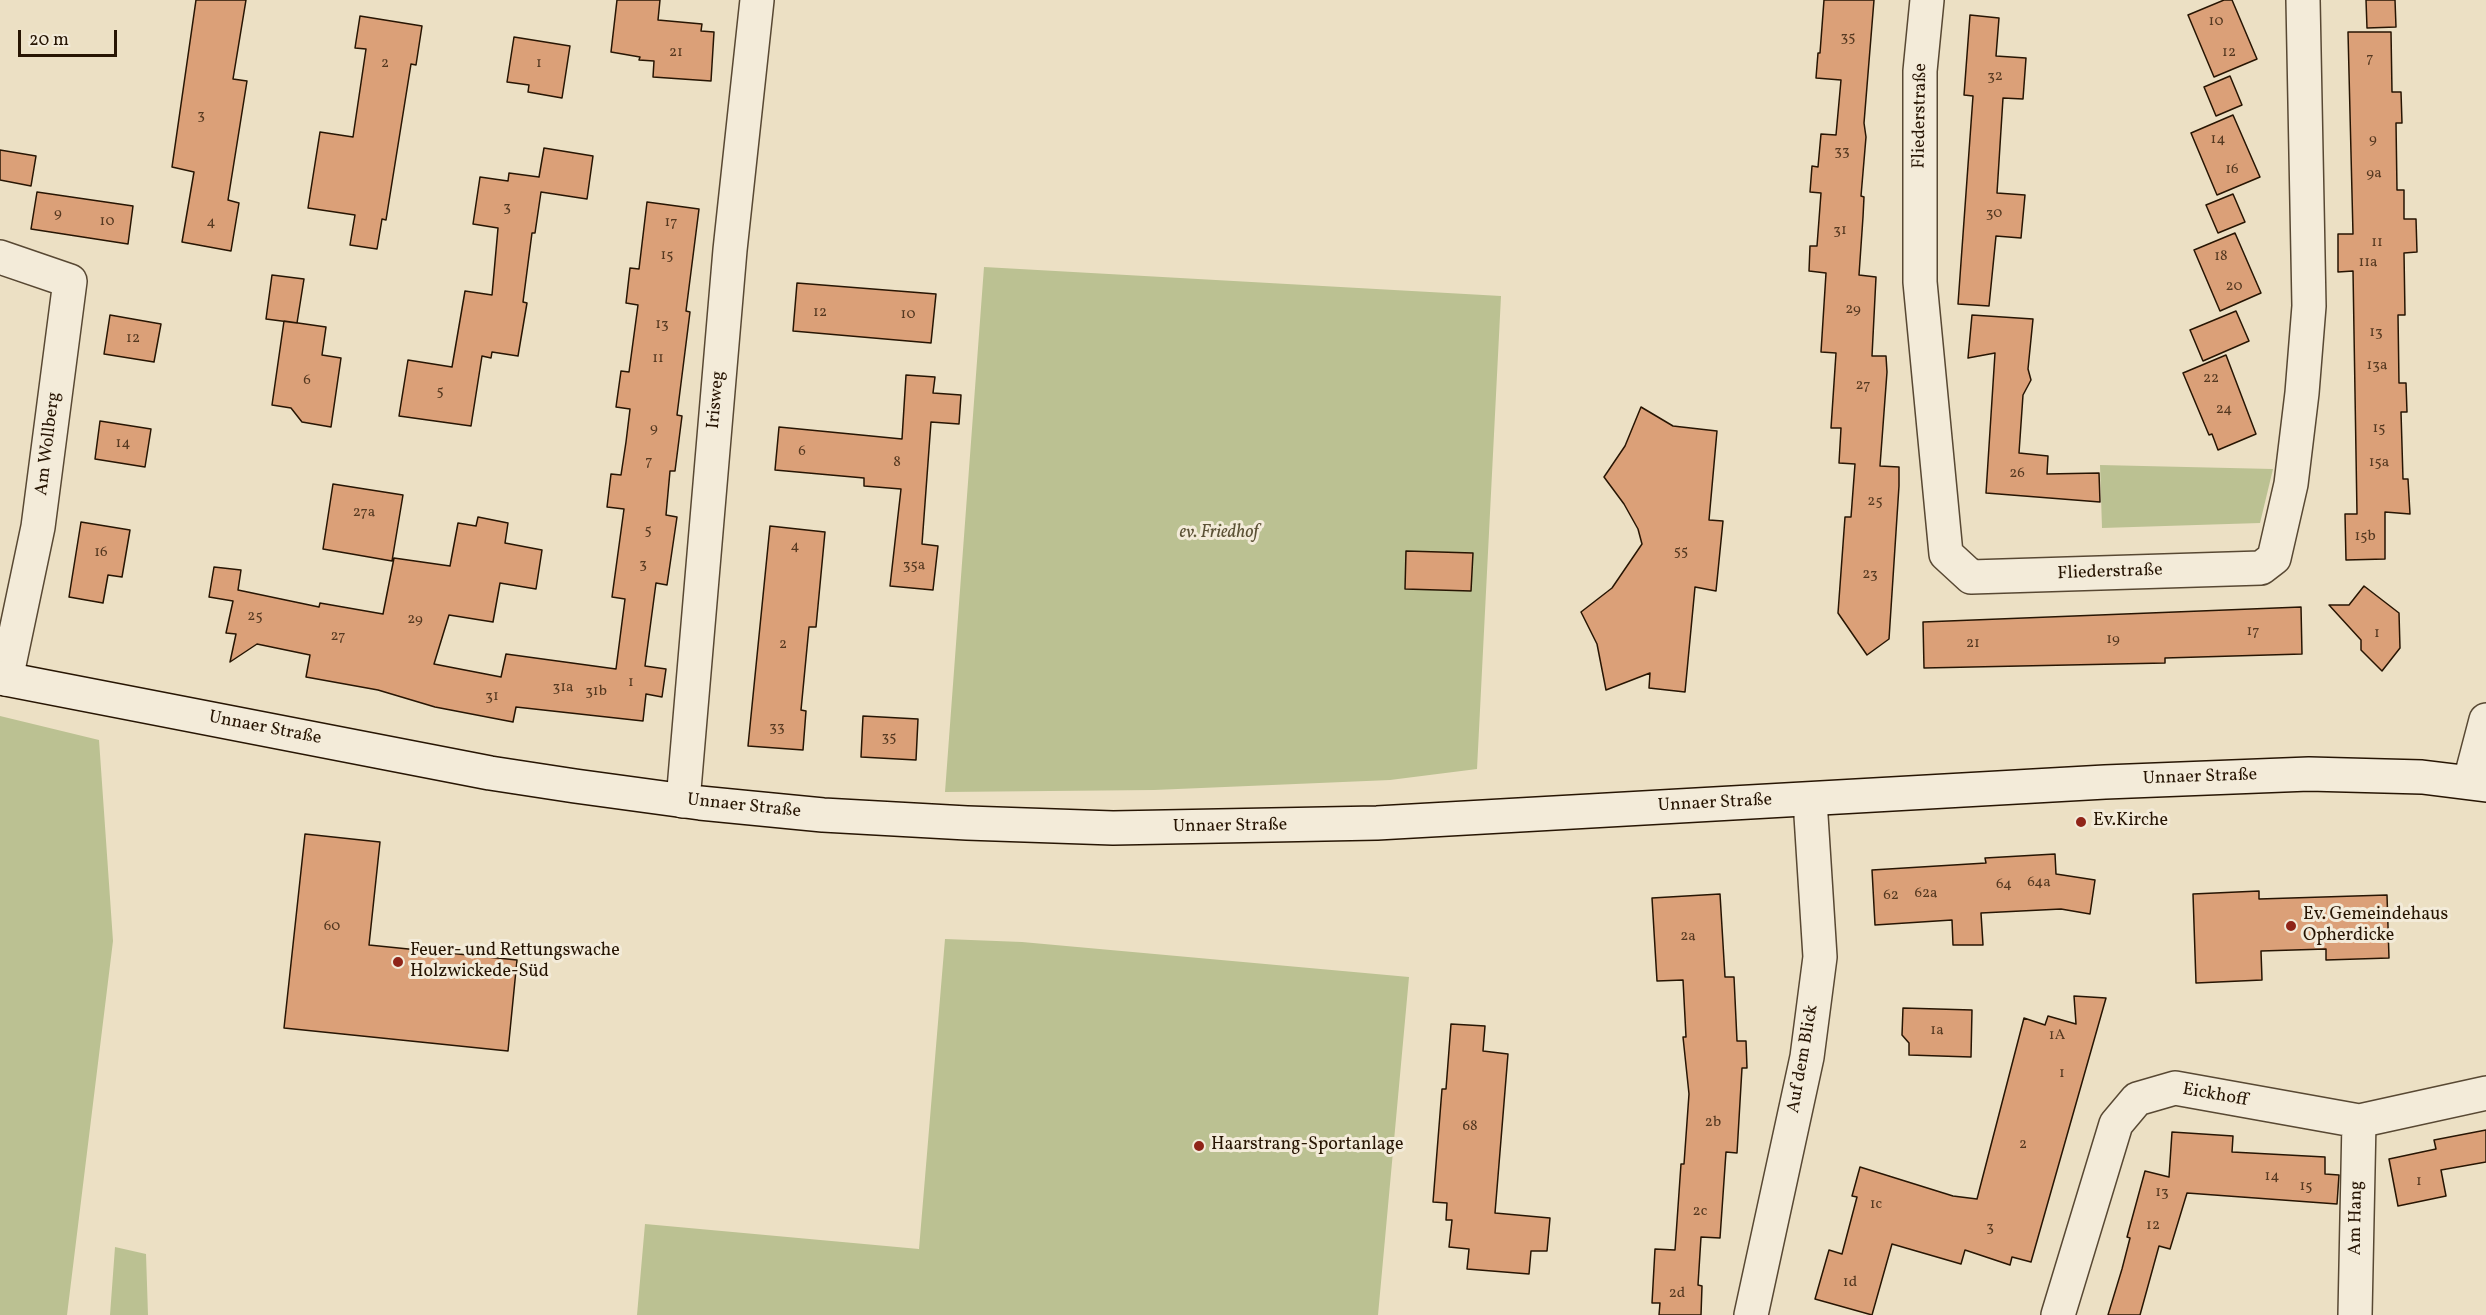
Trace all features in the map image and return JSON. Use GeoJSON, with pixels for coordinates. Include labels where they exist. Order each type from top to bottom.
{"type":"FeatureCollection","features":[{"type":"Feature","properties":{"kind":"street","name":"Irisweg"},"geometry":{"type":"LineString","coordinates":[[683,801],[729,261],[757,0]]}},
{"type":"Feature","properties":{"kind":"street","name":"Fliederstraße"},"geometry":{"type":"LineString","coordinates":[[1927,0],[1920,71],[1920,282],[1946,554],[1971,577],[2261,568],[2274,558],[2291,484],[2309,306],[2303,0]]}},
{"type":"Feature","properties":{"kind":"street","name":"Am Wollberg"},"geometry":{"type":"LineString","coordinates":[[0,257],[70,281],[38,528],[3,679]]}},
{"type":"Feature","properties":{"kind":"street","name":"Unnaer Straße"},"geometry":{"type":"LineString","coordinates":[[3,679],[490,773],[683,801],[835,815],[1113,828],[1366,823],[2105,782],[2309,774],[2422,777],[2478,783]]}},
{"type":"Feature","properties":{"kind":"street"},"geometry":{"type":"LineString","coordinates":[[2478,783],[2486,720]]}},
{"type":"Feature","properties":{"kind":"street","name":"Auf dem Blick"},"geometry":{"type":"LineString","coordinates":[[1751,1315],[1807,1057],[1820,957],[1810,800]]}},
{"type":"Feature","properties":{"kind":"street","name":"Eickhoff"},"geometry":{"type":"LineString","coordinates":[[2058,1315],[2116,1124],[2137,1099],[2175,1088],[2359,1121],[2486,1093]]}},
{"type":"Feature","properties":{"kind":"street","name":"Am Hang"},"geometry":{"type":"LineString","coordinates":[[2355,1315],[2359,1121]]}},
{"type":"Feature","properties":{"kind":"green space","name":"ev. Friedhof"},"geometry":{"type":"Polygon","coordinates":[[[984,267],[1501,296],[1477,769],[1390,780],[1154,790],[945,792],[984,267]]]}},
{"type":"Feature","properties":{"kind":"green space"},"geometry":{"type":"Polygon","coordinates":[[[2100,465],[2273,469],[2260,523],[2102,528],[2100,465]]]}},
{"type":"Feature","properties":{"kind":"green space"},"geometry":{"type":"Polygon","coordinates":[[[0,716],[99,740],[113,941],[67,1315],[0,1315],[0,716]]]}},
{"type":"Feature","properties":{"kind":"green space","name":"Haarstrang-Sportanlage"},"geometry":{"type":"Polygon","coordinates":[[[945,939],[1022,942],[1409,977],[1378,1315],[637,1315],[645,1224],[919,1249],[945,939]]]}},
{"type":"Feature","properties":{"kind":"green space"},"geometry":{"type":"Polygon","coordinates":[[[115,1247],[146,1254],[148,1315],[110,1315],[115,1247]]]}},
{"type":"Feature","properties":{"kind":"building"},"geometry":{"type":"Polygon","coordinates":[[[196,0],[246,0],[233,79],[247,81],[228,200],[239,203],[231,251],[182,242],[194,172],[172,167],[196,0]]]}},
{"type":"Feature","properties":{"kind":"building"},"geometry":{"type":"Polygon","coordinates":[[[617,0],[660,0],[658,20],[702,24],[701,31],[714,32],[711,81],[653,77],[654,61],[639,60],[640,57],[611,52],[617,0]]]}},
{"type":"Feature","properties":{"kind":"building"},"geometry":{"type":"Polygon","coordinates":[[[1824,0],[1874,0],[1864,123],[1866,137],[1861,196],[1864,197],[1859,275],[1876,277],[1872,356],[1886,356],[1887,372],[1880,466],[1899,467],[1899,486],[1889,639],[1867,655],[1838,613],[1845,517],[1851,517],[1855,464],[1839,463],[1841,428],[1831,428],[1836,353],[1821,352],[1826,273],[1809,271],[1810,246],[1817,246],[1821,193],[1810,192],[1812,166],[1818,167],[1821,134],[1836,135],[1841,80],[1816,78],[1824,0]]]}},
{"type":"Feature","properties":{"kind":"building"},"geometry":{"type":"Polygon","coordinates":[[[2224,0],[2232,0],[2257,59],[2214,77],[2188,15],[2224,0]]]}},
{"type":"Feature","properties":{"kind":"building"},"geometry":{"type":"Polygon","coordinates":[[[2366,0],[2395,0],[2396,27],[2367,28],[2366,0]]]}},
{"type":"Feature","properties":{"kind":"building"},"geometry":{"type":"Polygon","coordinates":[[[1970,15],[1999,18],[1996,56],[2026,58],[2023,99],[2003,98],[1997,193],[2025,195],[2021,238],[1996,236],[1989,306],[1958,304],[1973,96],[1964,95],[1970,15]]]}},
{"type":"Feature","properties":{"kind":"building"},"geometry":{"type":"Polygon","coordinates":[[[360,16],[422,26],[416,65],[411,64],[386,220],[382,219],[377,249],[350,245],[355,215],[308,208],[320,132],[353,137],[366,49],[355,48],[360,16]]]}},
{"type":"Feature","properties":{"kind":"building"},"geometry":{"type":"Polygon","coordinates":[[[2348,32],[2391,32],[2392,92],[2401,92],[2402,123],[2396,123],[2397,190],[2404,190],[2404,219],[2416,219],[2417,252],[2404,253],[2405,315],[2398,315],[2399,383],[2406,383],[2407,412],[2401,412],[2403,479],[2408,479],[2410,514],[2385,512],[2385,559],[2346,560],[2345,514],[2357,514],[2353,271],[2338,272],[2338,234],[2353,234],[2348,32]]]}},
{"type":"Feature","properties":{"kind":"building"},"geometry":{"type":"Polygon","coordinates":[[[514,37],[570,46],[562,98],[528,92],[529,85],[507,82],[514,37]]]}},
{"type":"Feature","properties":{"kind":"building"},"geometry":{"type":"Polygon","coordinates":[[[2230,76],[2242,105],[2216,116],[2204,87],[2230,76]]]}},
{"type":"Feature","properties":{"kind":"building"},"geometry":{"type":"Polygon","coordinates":[[[2233,115],[2260,177],[2217,195],[2191,133],[2233,115]]]}},
{"type":"Feature","properties":{"kind":"building"},"geometry":{"type":"Polygon","coordinates":[[[544,148],[593,156],[587,199],[541,192],[535,233],[532,233],[523,302],[527,303],[518,356],[492,352],[491,358],[482,356],[471,426],[399,416],[408,360],[452,367],[465,291],[492,295],[498,228],[473,224],[480,177],[508,181],[509,173],[539,177],[544,148]]]}},
{"type":"Feature","properties":{"kind":"building"},"geometry":{"type":"Polygon","coordinates":[[[0,150],[36,156],[31,186],[0,180],[0,150]]]}},
{"type":"Feature","properties":{"kind":"building"},"geometry":{"type":"Polygon","coordinates":[[[37,192],[133,206],[128,244],[31,229],[37,192]]]}},
{"type":"Feature","properties":{"kind":"building"},"geometry":{"type":"Polygon","coordinates":[[[2233,194],[2245,222],[2218,233],[2206,205],[2233,194]]]}},
{"type":"Feature","properties":{"kind":"building"},"geometry":{"type":"Polygon","coordinates":[[[647,202],[699,209],[686,311],[690,312],[677,415],[682,416],[675,471],[670,471],[666,515],[677,517],[667,585],[656,583],[645,666],[666,669],[662,697],[646,694],[643,721],[516,707],[513,722],[435,707],[378,690],[306,677],[310,655],[257,644],[230,662],[236,634],[226,633],[233,601],[209,597],[214,567],[241,570],[238,590],[319,607],[320,603],[383,614],[394,558],[450,566],[458,523],[476,526],[478,517],[508,523],[505,543],[542,550],[536,589],[500,583],[493,622],[449,615],[434,664],[501,677],[506,654],[616,669],[625,599],[612,597],[624,509],[607,507],[611,474],[621,475],[626,442],[630,409],[616,407],[621,371],[629,372],[638,305],[626,303],[630,268],[639,269],[647,202]]]}},
{"type":"Feature","properties":{"kind":"building"},"geometry":{"type":"Polygon","coordinates":[[[2235,233],[2261,293],[2220,311],[2194,250],[2235,233]]]}},
{"type":"Feature","properties":{"kind":"building"},"geometry":{"type":"Polygon","coordinates":[[[272,275],[304,279],[297,323],[266,319],[272,275]]]}},
{"type":"Feature","properties":{"kind":"building"},"geometry":{"type":"Polygon","coordinates":[[[797,283],[936,294],[931,343],[793,331],[797,283]]]}},
{"type":"Feature","properties":{"kind":"building"},"geometry":{"type":"Polygon","coordinates":[[[2236,311],[2249,341],[2203,361],[2190,330],[2236,311]]]}},
{"type":"Feature","properties":{"kind":"building"},"geometry":{"type":"Polygon","coordinates":[[[110,315],[161,324],[154,362],[104,354],[110,315]]]}},
{"type":"Feature","properties":{"kind":"building"},"geometry":{"type":"Polygon","coordinates":[[[1972,315],[2033,319],[2028,369],[2031,380],[2023,395],[2019,453],[2048,456],[2047,474],[2099,473],[2100,502],[1986,493],[1995,353],[1968,358],[1972,315]]]}},
{"type":"Feature","properties":{"kind":"building"},"geometry":{"type":"Polygon","coordinates":[[[284,321],[326,327],[322,355],[341,358],[331,427],[302,422],[291,408],[272,405],[284,321]]]}},
{"type":"Feature","properties":{"kind":"building"},"geometry":{"type":"Polygon","coordinates":[[[2226,355],[2256,434],[2218,450],[2212,434],[2209,435],[2183,373],[2226,355]]]}},
{"type":"Feature","properties":{"kind":"building"},"geometry":{"type":"Polygon","coordinates":[[[906,375],[935,377],[933,393],[961,395],[959,424],[931,422],[922,544],[938,546],[933,590],[890,586],[901,489],[864,486],[864,478],[775,470],[779,427],[902,439],[906,375]]]}},
{"type":"Feature","properties":{"kind":"building"},"geometry":{"type":"Polygon","coordinates":[[[1641,407],[1673,426],[1717,431],[1709,520],[1723,521],[1716,591],[1695,587],[1685,692],[1649,688],[1650,673],[1606,690],[1597,644],[1581,612],[1612,588],[1642,544],[1638,529],[1624,504],[1604,477],[1625,446],[1641,407]]]}},
{"type":"Feature","properties":{"kind":"building"},"geometry":{"type":"Polygon","coordinates":[[[100,421],[151,429],[145,467],[95,459],[100,421]]]}},
{"type":"Feature","properties":{"kind":"building"},"geometry":{"type":"Polygon","coordinates":[[[333,484],[403,495],[392,561],[323,549],[333,484]]]}},
{"type":"Feature","properties":{"kind":"building"},"geometry":{"type":"Polygon","coordinates":[[[81,522],[130,530],[122,577],[108,575],[103,603],[69,597],[81,522]]]}},
{"type":"Feature","properties":{"kind":"building"},"geometry":{"type":"Polygon","coordinates":[[[770,526],[825,532],[816,627],[809,627],[801,710],[806,711],[803,750],[748,746],[770,526]]]}},
{"type":"Feature","properties":{"kind":"building"},"geometry":{"type":"Polygon","coordinates":[[[1406,551],[1473,553],[1471,591],[1405,589],[1406,551]]]}},
{"type":"Feature","properties":{"kind":"building"},"geometry":{"type":"Polygon","coordinates":[[[2364,586],[2399,613],[2400,648],[2382,671],[2361,650],[2361,640],[2329,605],[2349,605],[2364,586]]]}},
{"type":"Feature","properties":{"kind":"building"},"geometry":{"type":"Polygon","coordinates":[[[2301,607],[2302,654],[2165,658],[2165,663],[1924,668],[1923,622],[2301,607]]]}},
{"type":"Feature","properties":{"kind":"building"},"geometry":{"type":"Polygon","coordinates":[[[863,716],[918,719],[916,760],[861,757],[863,716]]]}},
{"type":"Feature","properties":{"kind":"building"},"geometry":{"type":"Polygon","coordinates":[[[305,834],[380,842],[369,945],[517,960],[508,1051],[284,1028],[305,834]]]}},
{"type":"Feature","properties":{"kind":"building"},"geometry":{"type":"Polygon","coordinates":[[[2055,854],[2056,874],[2095,880],[2090,914],[2061,909],[1981,913],[1983,945],[1953,945],[1952,920],[1875,925],[1872,870],[1986,863],[1985,858],[2055,854]]]}},
{"type":"Feature","properties":{"kind":"building","name":"Ev. Gemeindehaus Opherdicke"},"geometry":{"type":"Polygon","coordinates":[[[2259,891],[2259,899],[2387,895],[2389,958],[2326,960],[2326,949],[2261,951],[2262,980],[2196,983],[2193,894],[2259,891]]]}},
{"type":"Feature","properties":{"kind":"building"},"geometry":{"type":"Polygon","coordinates":[[[1720,894],[1725,977],[1734,977],[1737,1041],[1746,1041],[1747,1068],[1742,1068],[1737,1153],[1726,1152],[1720,1238],[1701,1237],[1698,1285],[1702,1286],[1701,1315],[1659,1315],[1660,1303],[1652,1303],[1655,1249],[1675,1250],[1689,1094],[1683,1037],[1686,1037],[1683,980],[1657,981],[1652,898],[1720,894]]]}},
{"type":"Feature","properties":{"kind":"building"},"geometry":{"type":"Polygon","coordinates":[[[2074,996],[2106,998],[2031,1262],[2012,1257],[2010,1265],[1965,1250],[1961,1264],[1892,1244],[1872,1315],[1815,1299],[1829,1250],[1842,1254],[1857,1197],[1852,1196],[1860,1167],[1953,1196],[1977,1199],[2024,1018],[2045,1025],[2048,1016],[2076,1024],[2074,996]]]}},
{"type":"Feature","properties":{"kind":"building"},"geometry":{"type":"Polygon","coordinates":[[[1903,1008],[1972,1010],[1971,1057],[1909,1055],[1909,1043],[1902,1035],[1903,1008]]]}},
{"type":"Feature","properties":{"kind":"building"},"geometry":{"type":"Polygon","coordinates":[[[1451,1024],[1485,1026],[1483,1051],[1508,1054],[1495,1213],[1550,1218],[1547,1251],[1531,1251],[1529,1274],[1467,1269],[1469,1249],[1449,1247],[1452,1220],[1446,1220],[1447,1203],[1433,1202],[1442,1089],[1446,1089],[1451,1024]]]}},
{"type":"Feature","properties":{"kind":"building"},"geometry":{"type":"Polygon","coordinates":[[[2486,1130],[2486,1162],[2441,1170],[2446,1196],[2398,1206],[2389,1159],[2436,1149],[2434,1140],[2486,1130]]]}},
{"type":"Feature","properties":{"kind":"building"},"geometry":{"type":"Polygon","coordinates":[[[2172,1132],[2233,1136],[2232,1152],[2325,1157],[2325,1174],[2339,1175],[2337,1204],[2187,1193],[2170,1249],[2159,1246],[2140,1315],[2108,1315],[2130,1238],[2127,1237],[2145,1171],[2169,1177],[2172,1132]]]}},
{"type":"Feature","properties":{"kind":"place","name":"Ev.Kirche"},"geometry":{"type":"Point","coordinates":[2081,822]}},
{"type":"Feature","properties":{"kind":"place","name":"Ev. Gemeindehaus Opherdicke"},"geometry":{"type":"Point","coordinates":[2291,926]}},
{"type":"Feature","properties":{"kind":"place","name":"Feuer- und Rettungswache Holzwickede-Süd"},"geometry":{"type":"Point","coordinates":[398,962]}},
{"type":"Feature","properties":{"kind":"place","name":"Haarstrang-Sportanlage"},"geometry":{"type":"Point","coordinates":[1199,1146]}}]}
